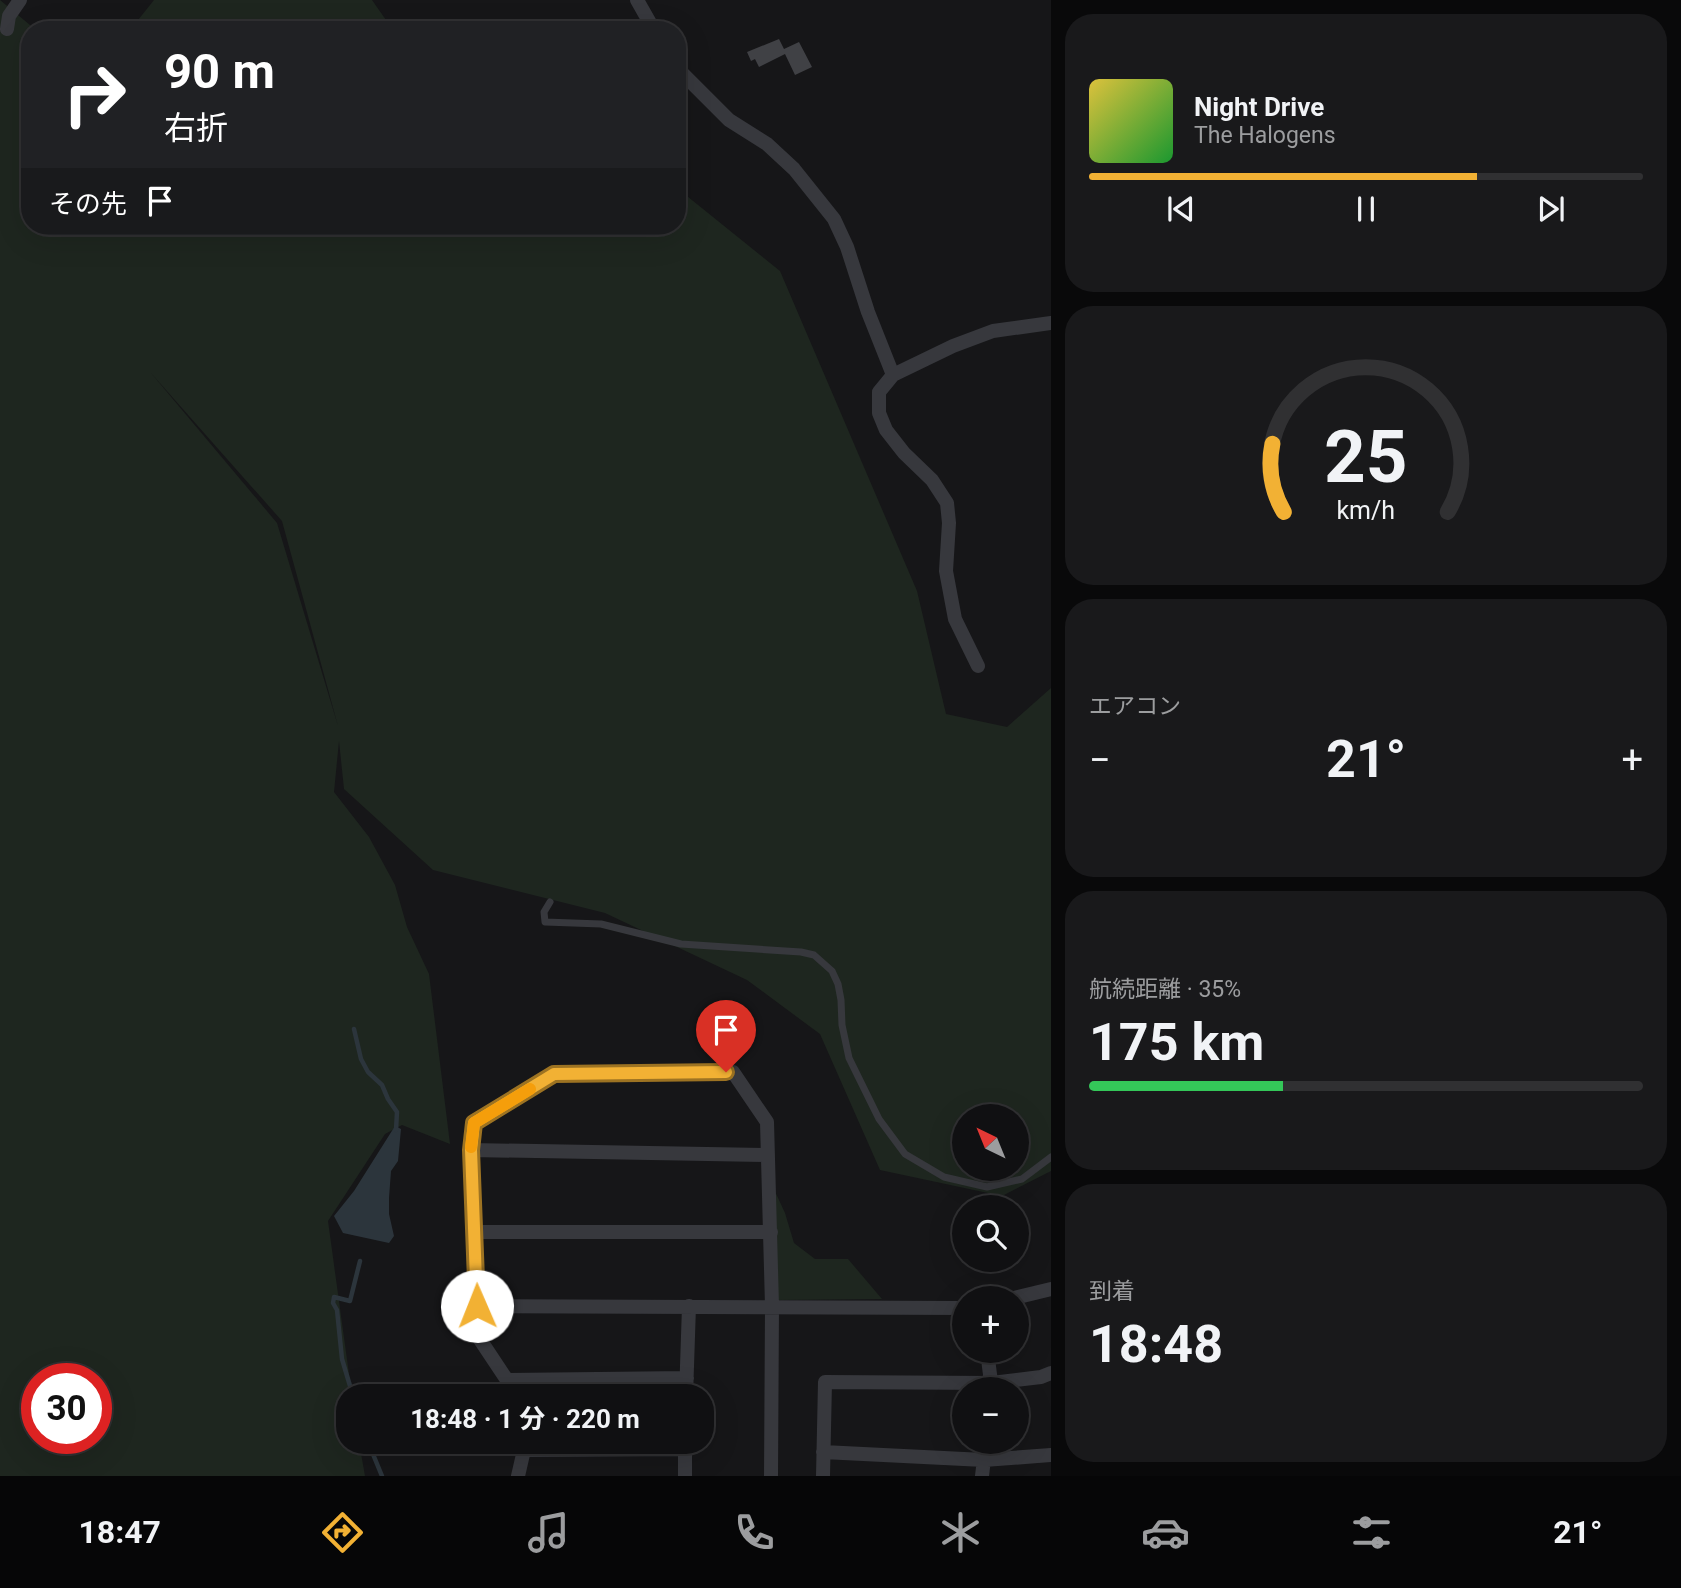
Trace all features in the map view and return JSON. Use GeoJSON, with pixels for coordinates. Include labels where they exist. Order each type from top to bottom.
{"type":"FeatureCollection","features":[{"type":"Feature","properties":{"kind":"street"},"geometry":{"type":"LineString","coordinates":[[7,29],[9,16],[20,0]]}},
{"type":"Feature","properties":{"kind":"street"},"geometry":{"type":"LineString","coordinates":[[637,0],[649,21]]}},
{"type":"Feature","properties":{"kind":"street"},"geometry":{"type":"LineString","coordinates":[[686,77],[729,120],[767,144],[794,169],[834,219],[894,375]]}},
{"type":"Feature","properties":{"kind":"street"},"geometry":{"type":"LineString","coordinates":[[978,666],[955,619],[946,571],[949,523],[947,503],[932,480],[904,453],[886,430],[878,413],[879,392],[894,375],[953,346],[993,331],[1051,323]]}},
{"type":"Feature","properties":{"kind":"street"},"geometry":{"type":"LineString","coordinates":[[508,1384],[479,1338],[471,1150],[474,1123],[554,1074],[733,1072],[767,1122],[772,1306],[771,1476]]}},
{"type":"Feature","properties":{"kind":"street"},"geometry":{"type":"LineString","coordinates":[[471,1150],[768,1155]]}},
{"type":"Feature","properties":{"kind":"street"},"geometry":{"type":"LineString","coordinates":[[475,1232],[771,1232]]}},
{"type":"Feature","properties":{"kind":"street"},"geometry":{"type":"LineString","coordinates":[[1029,1294],[1051,1289]]}},
{"type":"Feature","properties":{"kind":"street"},"geometry":{"type":"LineString","coordinates":[[477,1306],[952,1308]]}},
{"type":"Feature","properties":{"kind":"street"},"geometry":{"type":"LineString","coordinates":[[687,1384],[689,1306]]}},
{"type":"Feature","properties":{"kind":"street"},"geometry":{"type":"LineString","coordinates":[[1029,1379],[1051,1373]]}},
{"type":"Feature","properties":{"kind":"street"},"geometry":{"type":"LineString","coordinates":[[507,1380],[687,1378]]}},
{"type":"Feature","properties":{"kind":"street"},"geometry":{"type":"LineString","coordinates":[[823,1476],[825,1382],[952,1385]]}},
{"type":"Feature","properties":{"kind":"street"},"geometry":{"type":"LineString","coordinates":[[823,1452],[985,1460],[1051,1455]]}},
{"type":"Feature","properties":{"kind":"street"},"geometry":{"type":"LineString","coordinates":[[518,1476],[522,1454]]}},
{"type":"Feature","properties":{"kind":"street"},"geometry":{"type":"LineString","coordinates":[[685,1454],[685,1476]]}},
{"type":"Feature","properties":{"kind":"street"},"geometry":{"type":"LineString","coordinates":[[982,1476],[985,1454]]}},
{"type":"Feature","properties":{"kind":"lane"},"geometry":{"type":"LineString","coordinates":[[550,902],[544,912],[545,922],[601,924],[681,944],[814,955],[832,971],[838,984],[844,1041],[849,1058],[879,1119],[905,1154],[944,1177],[987,1187],[1022,1179],[1051,1157]]}},
{"type":"Feature","properties":{"kind":"shaded area"},"geometry":{"type":"Polygon","coordinates":[[[0,0],[25,21],[21,21],[21,235],[686,235],[686,195],[780,271],[917,591],[946,714],[1007,727],[1051,688],[1051,1171],[1004,1195],[880,1170],[820,1034],[747,980],[605,913],[433,870],[344,789],[339,741],[334,792],[369,837],[395,885],[407,927],[429,974],[450,1144],[402,1125],[385,1134],[328,1221],[350,1384],[336,1384],[336,1454],[361,1454],[365,1476],[0,1476],[0,0]],[[151,373],[277,523],[338,726],[282,521],[151,373]]]}},
{"type":"Feature","properties":{"kind":"shaded area"},"geometry":{"type":"Polygon","coordinates":[[[154,0],[372,0],[387,21],[137,21],[154,0]]]}},
{"type":"Feature","properties":{"kind":"shaded area"},"geometry":{"type":"Polygon","coordinates":[[[395,1126],[401,1129],[398,1161],[391,1171],[389,1198],[394,1236],[389,1243],[343,1233],[334,1216],[354,1191],[395,1126]]]}},
{"type":"Feature","properties":{"kind":"shaded area"},"geometry":{"type":"Polygon","coordinates":[[[773,1187],[785,1213],[794,1243],[815,1259],[848,1259],[882,1299],[777,1300],[773,1187]]]}},
{"type":"Feature","properties":{"kind":"building"},"geometry":{"type":"Polygon","coordinates":[[[779,39],[784,49],[799,42],[812,67],[795,75],[785,54],[759,67],[755,59],[751,61],[747,52],[779,39]]]}},
{"type":"Feature","properties":{"kind":"waterway"},"geometry":{"type":"LineString","coordinates":[[354,1029],[361,1059],[368,1072],[382,1085],[397,1112],[396,1130]]}},
{"type":"Feature","properties":{"kind":"waterway"},"geometry":{"type":"LineString","coordinates":[[349,1384],[342,1359],[337,1310],[333,1303],[334,1297],[350,1301],[360,1261]]}},
{"type":"Feature","properties":{"kind":"waterway"},"geometry":{"type":"LineString","coordinates":[[373,1454],[382,1476]]}},
{"type":"Feature","properties":{"kind":"slow traffic"},"geometry":{"type":"LineString","coordinates":[[471,1147],[474,1123],[530,1089]]}},
{"type":"Feature","properties":{"kind":"route"},"geometry":{"type":"LineString","coordinates":[[477,1306],[471,1150],[474,1123],[554,1074],[726,1072]]}}]}
